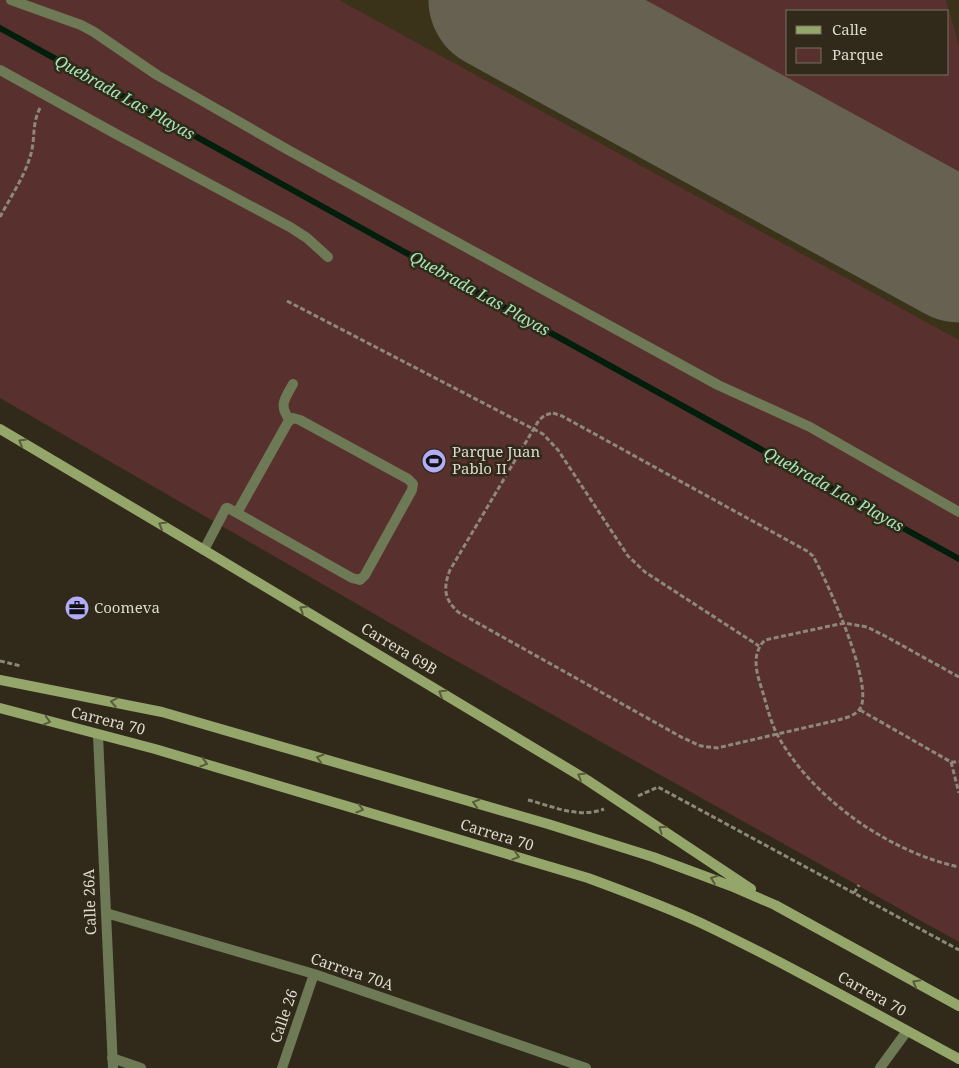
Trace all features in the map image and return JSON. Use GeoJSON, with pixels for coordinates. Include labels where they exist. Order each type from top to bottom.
{"type":"FeatureCollection","features":[{"type":"Feature","properties":{"kind":"main road","name":"Carrera 69B"},"geometry":{"type":"LineString","coordinates":[[0,429],[623,802],[775,905]]}},
{"type":"Feature","properties":{"kind":"main road","name":"Carrera 70"},"geometry":{"type":"LineString","coordinates":[[0,680],[172,714],[602,840],[697,873],[775,905],[959,1006]]}},
{"type":"Feature","properties":{"kind":"main road","name":"Carrera 70"},"geometry":{"type":"LineString","coordinates":[[0,708],[174,754],[588,878],[700,923],[826,986],[959,1059]]}},
{"type":"Feature","properties":{"kind":"street"},"geometry":{"type":"LineString","coordinates":[[11,0],[81,25],[94,32],[157,75],[257,133],[718,385],[810,427],[959,512]]}},
{"type":"Feature","properties":{"kind":"street"},"geometry":{"type":"LineString","coordinates":[[0,70],[290,227],[307,238],[328,257]]}},
{"type":"Feature","properties":{"kind":"street"},"geometry":{"type":"LineString","coordinates":[[290,420],[284,412],[283,403],[294,384]]}},
{"type":"Feature","properties":{"kind":"street"},"geometry":{"type":"LineString","coordinates":[[204,550],[226,508],[352,578],[360,580],[365,575],[412,490],[412,484],[296,418],[290,420],[237,513]]}},
{"type":"Feature","properties":{"kind":"street","name":"Calle 26A"},"geometry":{"type":"LineString","coordinates":[[98,734],[113,1063]]}},
{"type":"Feature","properties":{"kind":"street","name":"Carrera 70A"},"geometry":{"type":"LineString","coordinates":[[106,913],[314,974],[586,1068]]}},
{"type":"Feature","properties":{"kind":"street","name":"Calle 26"},"geometry":{"type":"LineString","coordinates":[[282,1068],[314,974]]}},
{"type":"Feature","properties":{"kind":"street"},"geometry":{"type":"LineString","coordinates":[[880,1068],[907,1031]]}},
{"type":"Feature","properties":{"kind":"street"},"geometry":{"type":"LineString","coordinates":[[113,1063],[141,1068]]}},
{"type":"Feature","properties":{"kind":"path"},"geometry":{"type":"LineString","coordinates":[[0,217],[29,160],[34,140],[35,119],[46,96]]}},
{"type":"Feature","properties":{"kind":"path"},"geometry":{"type":"LineString","coordinates":[[287,301],[543,434],[558,450],[628,556],[644,572],[759,646]]}},
{"type":"Feature","properties":{"kind":"path"},"geometry":{"type":"LineString","coordinates":[[553,413],[562,416],[807,551],[816,562],[844,623],[862,682],[864,696],[860,710],[838,720],[717,748],[701,746],[683,738],[458,612],[450,604],[445,583],[450,570],[534,429],[545,415],[553,413]]}},
{"type":"Feature","properties":{"kind":"path"},"geometry":{"type":"LineString","coordinates":[[959,677],[867,627],[844,623],[776,636],[765,640],[759,646],[756,658],[757,671],[777,734],[807,778],[838,807],[864,825],[904,848],[959,867]]}},
{"type":"Feature","properties":{"kind":"path"},"geometry":{"type":"LineString","coordinates":[[860,710],[951,762],[959,762]]}},
{"type":"Feature","properties":{"kind":"path"},"geometry":{"type":"LineString","coordinates":[[951,762],[959,793]]}},
{"type":"Feature","properties":{"kind":"path"},"geometry":{"type":"LineString","coordinates":[[580,814],[596,812],[658,788],[959,950]]}},
{"type":"Feature","properties":{"kind":"path"},"geometry":{"type":"LineString","coordinates":[[854,894],[859,885]]}},
{"type":"Feature","properties":{"kind":"shaded area"},"geometry":{"type":"Polygon","coordinates":[[[0,0],[959,0],[959,572],[0,0]]]}},
{"type":"Feature","properties":{"kind":"green space","name":"Parque Juan Pablo II"},"geometry":{"type":"Polygon","coordinates":[[[0,0],[339,0],[959,340],[959,942],[428,645],[0,398],[0,0]]]}},
{"type":"Feature","properties":{"kind":"green space"},"geometry":{"type":"Polygon","coordinates":[[[629,0],[946,0],[949,10],[786,10],[786,75],[949,75],[949,10],[959,45],[959,179],[629,0]]]}},
{"type":"Feature","properties":{"kind":"waterway","name":"Quebrada Las Playas"},"geometry":{"type":"LineString","coordinates":[[0,28],[959,559]]}},
{"type":"Feature","properties":{"kind":"runway"},"geometry":{"type":"LineString","coordinates":[[499,0],[959,252]]}},
{"type":"Feature","properties":{"kind":"place","name":"Parque Juan Pablo II"},"geometry":{"type":"Point","coordinates":[434,461]}},
{"type":"Feature","properties":{"kind":"place","name":"Coomeva"},"geometry":{"type":"Point","coordinates":[77,608]}}]}
